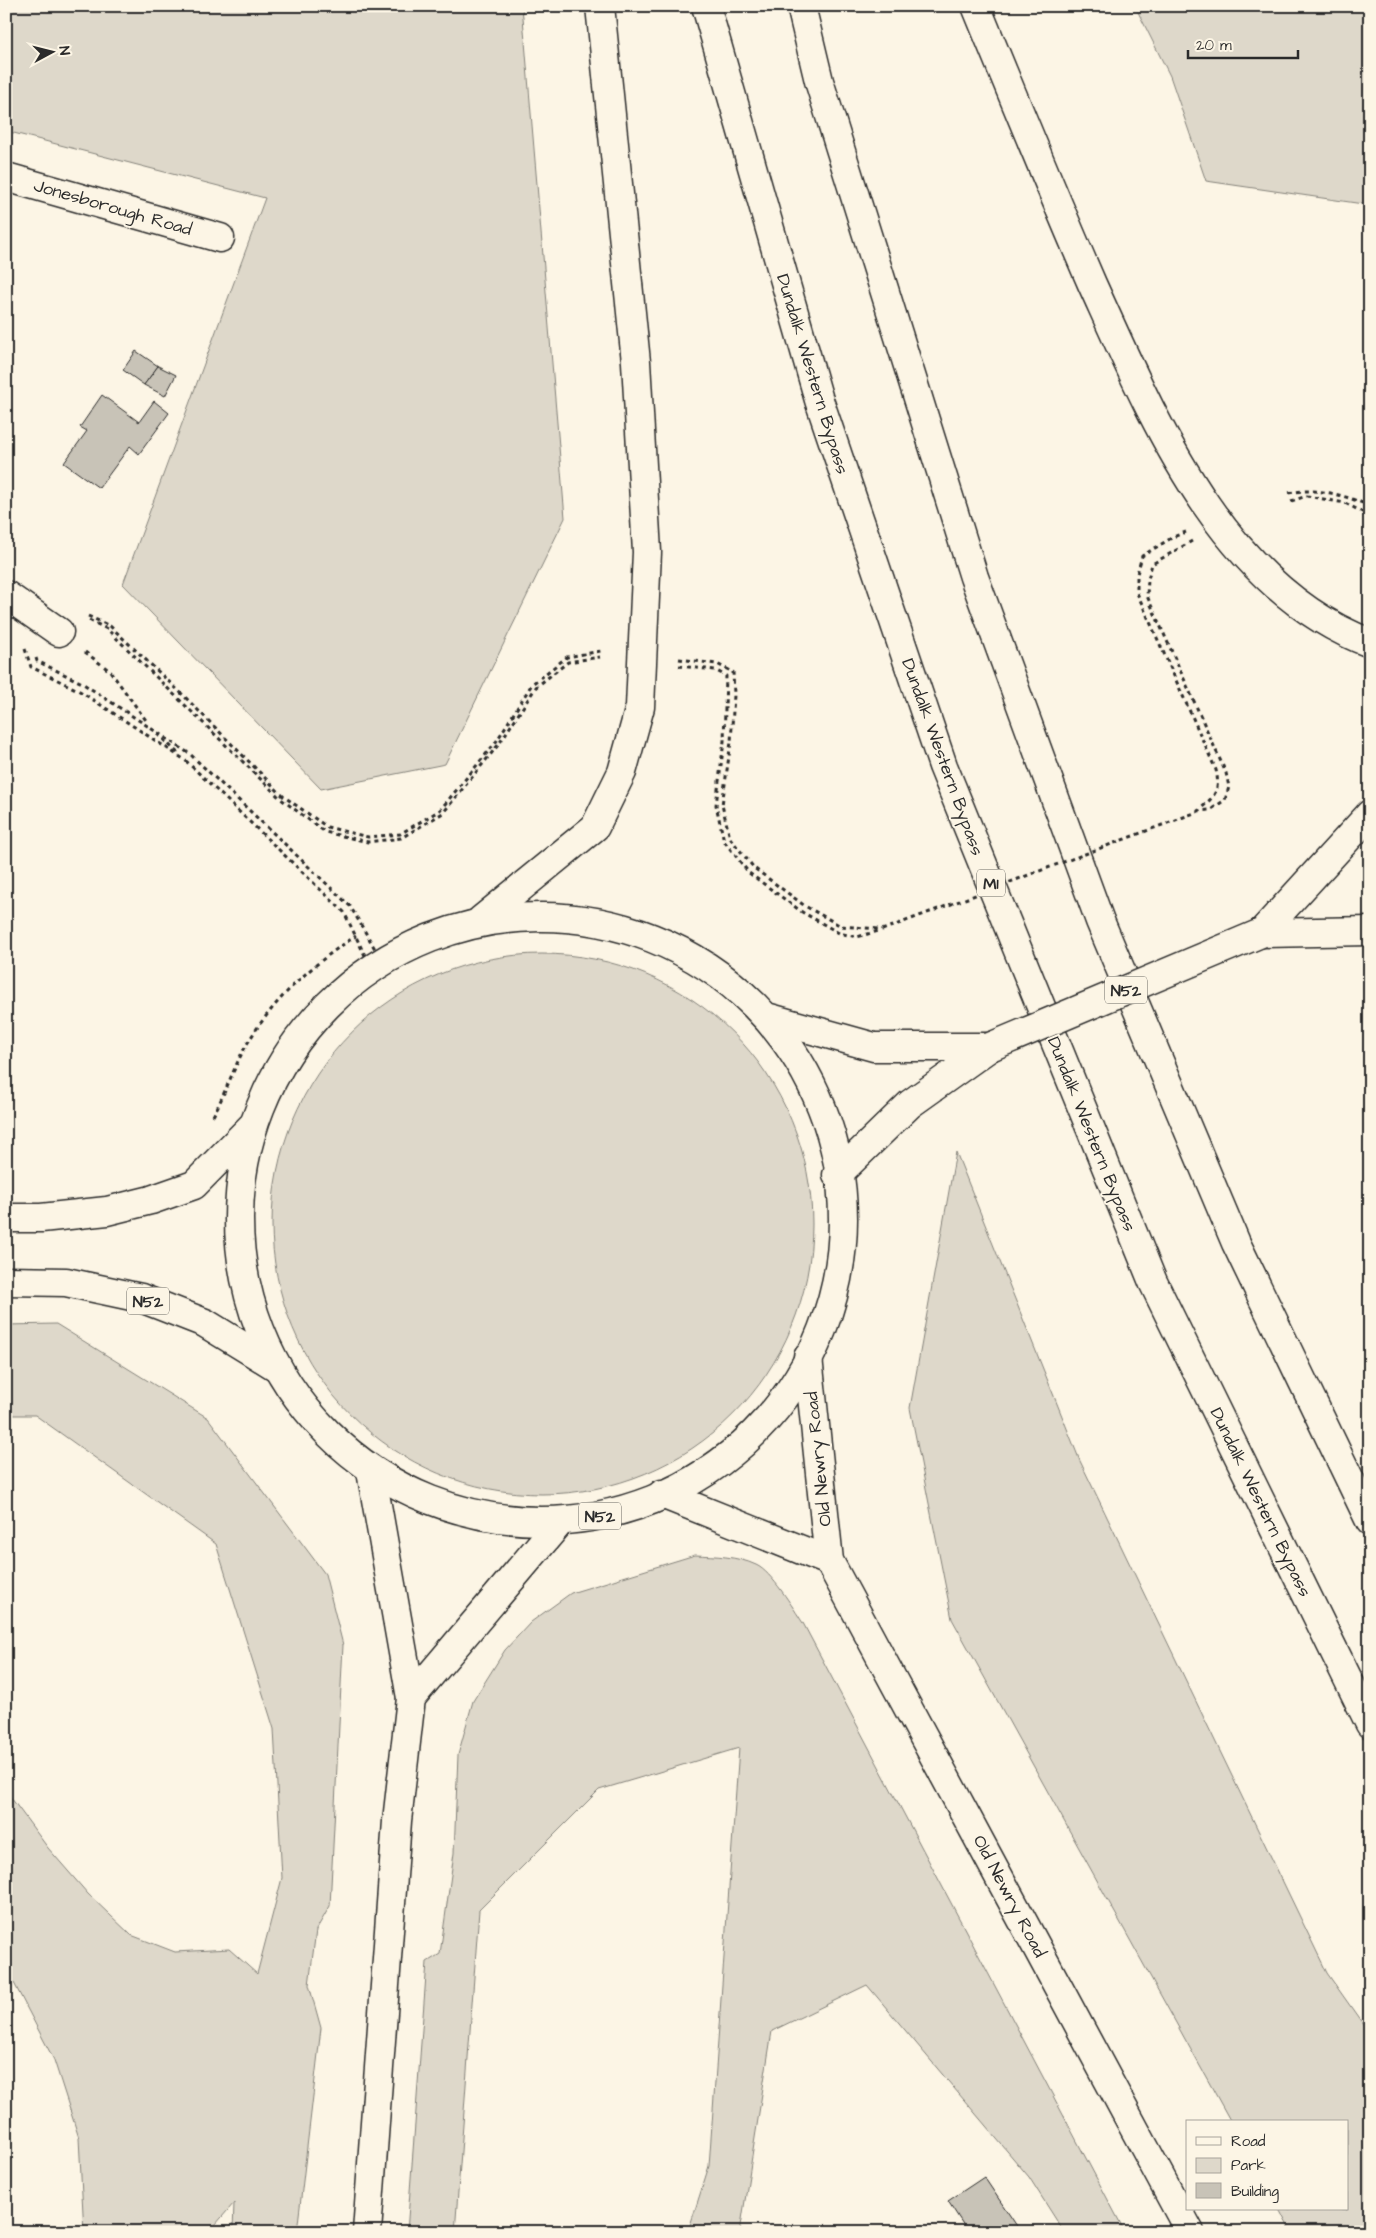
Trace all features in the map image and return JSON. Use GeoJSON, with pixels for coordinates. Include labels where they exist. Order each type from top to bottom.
{"type":"FeatureCollection","features":[{"type":"Feature","properties":{"kind":"main road"},"geometry":{"type":"LineString","coordinates":[[481,920],[595,827],[622,772],[640,708],[647,542],[636,362],[600,6]]}},
{"type":"Feature","properties":{"kind":"main road","name":"Dundalk Western Bypass"},"geometry":{"type":"LineString","coordinates":[[706,6],[819,400],[943,766],[1153,1282],[1370,1724]]}},
{"type":"Feature","properties":{"kind":"main road"},"geometry":{"type":"LineString","coordinates":[[801,6],[819,81],[974,577],[1096,912],[1236,1243],[1370,1521]]}},
{"type":"Feature","properties":{"kind":"main road"},"geometry":{"type":"LineString","coordinates":[[976,6],[1047,183],[1136,382],[1189,481],[1253,565],[1307,612],[1370,643]]}},
{"type":"Feature","properties":{"kind":"main road","name":"Jonesborough Road"},"geometry":{"type":"LineString","coordinates":[[6,177],[220,238]]}},
{"type":"Feature","properties":{"kind":"main road"},"geometry":{"type":"LineString","coordinates":[[7,595],[50,625]]}},
{"type":"Feature","properties":{"kind":"main road","name":"N52"},"geometry":{"type":"LineString","coordinates":[[1261,933],[1370,814]]}},
{"type":"Feature","properties":{"kind":"main road","name":"N52"},"geometry":{"type":"LineString","coordinates":[[581,916],[647,933],[705,962],[770,1018],[824,1109],[844,1217],[831,1310],[790,1393],[752,1438],[698,1480],[616,1514],[559,1523],[450,1509],[371,1472],[310,1417],[275,1366],[241,1272],[239,1186],[251,1127],[304,1027],[376,963],[481,920],[581,916]]}},
{"type":"Feature","properties":{"kind":"main road","name":"N52"},"geometry":{"type":"LineString","coordinates":[[837,1174],[910,1104],[990,1047],[1261,933],[1370,931]]}},
{"type":"Feature","properties":{"kind":"main road","name":"N52"},"geometry":{"type":"LineString","coordinates":[[770,1018],[874,1048],[990,1047]]}},
{"type":"Feature","properties":{"kind":"main road","name":"N52"},"geometry":{"type":"LineString","coordinates":[[6,1218],[41,1218],[106,1210],[151,1200],[194,1185],[251,1127]]}},
{"type":"Feature","properties":{"kind":"main road","name":"N52"},"geometry":{"type":"LineString","coordinates":[[6,1281],[66,1282],[141,1298],[205,1323],[275,1366]]}},
{"type":"Feature","properties":{"kind":"main road","name":"Old Newry Road"},"geometry":{"type":"LineString","coordinates":[[808,1357],[829,1561],[1190,2232]]}},
{"type":"Feature","properties":{"kind":"main road"},"geometry":{"type":"LineString","coordinates":[[367,2232],[397,1822],[411,1698],[371,1472]]}},
{"type":"Feature","properties":{"kind":"main road","name":"Old Newry Road"},"geometry":{"type":"LineString","coordinates":[[662,1494],[829,1561]]}},
{"type":"Feature","properties":{"kind":"main road"},"geometry":{"type":"LineString","coordinates":[[411,1698],[559,1523]]}},
{"type":"Feature","properties":{"kind":"path"},"geometry":{"type":"LineString","coordinates":[[1289,493],[1307,489],[1347,496],[1370,506]]}},
{"type":"Feature","properties":{"kind":"path"},"geometry":{"type":"LineString","coordinates":[[1291,501],[1307,496],[1345,503],[1370,516]]}},
{"type":"Feature","properties":{"kind":"path"},"geometry":{"type":"LineString","coordinates":[[1191,530],[1173,537],[1142,556],[1137,574],[1137,593],[1216,770],[1219,782],[1216,794],[1196,812]]}},
{"type":"Feature","properties":{"kind":"path"},"geometry":{"type":"LineString","coordinates":[[679,666],[715,670],[726,676],[728,695],[716,805],[724,841],[757,879],[802,912],[838,933],[858,936],[882,930],[1196,812],[1210,810],[1225,800],[1228,787],[1226,772],[1147,596],[1148,579],[1152,564],[1180,546],[1194,540]]}},
{"type":"Feature","properties":{"kind":"path"},"geometry":{"type":"LineString","coordinates":[[7,595],[30,667],[78,690],[185,760]]}},
{"type":"Feature","properties":{"kind":"path"},"geometry":{"type":"LineString","coordinates":[[50,625],[65,613],[91,616],[110,626],[181,693],[283,796],[327,827],[368,837],[400,834],[440,810],[496,742],[532,684],[567,658],[601,652]]}},
{"type":"Feature","properties":{"kind":"path"},"geometry":{"type":"LineString","coordinates":[[50,625],[65,617],[90,620],[107,630],[281,799],[325,832],[368,842],[401,838],[443,813],[499,744],[536,687],[568,662],[600,657]]}},
{"type":"Feature","properties":{"kind":"path"},"geometry":{"type":"LineString","coordinates":[[50,625],[110,671],[150,727],[344,912],[356,936],[376,963]]}},
{"type":"Feature","properties":{"kind":"path"},"geometry":{"type":"LineString","coordinates":[[34,653],[37,661],[82,682],[190,754],[350,906],[376,963]]}},
{"type":"Feature","properties":{"kind":"path"},"geometry":{"type":"LineString","coordinates":[[679,659],[717,664],[733,672],[732,732],[722,805],[730,838],[754,868],[805,906],[841,926],[882,930]]}},
{"type":"Feature","properties":{"kind":"path"},"geometry":{"type":"LineString","coordinates":[[210,1123],[241,1056],[274,1005],[304,976],[340,946],[356,936]]}},
{"type":"Feature","properties":{"kind":"green space"},"geometry":{"type":"Polygon","coordinates":[[[6,6],[522,6],[565,518],[445,764],[321,789],[123,584],[265,198],[6,131],[6,6]]]}},
{"type":"Feature","properties":{"kind":"green space"},"geometry":{"type":"Polygon","coordinates":[[[1135,6],[1370,6],[1370,205],[1206,181],[1170,76],[1135,6]]]}},
{"type":"Feature","properties":{"kind":"green space"},"geometry":{"type":"Polygon","coordinates":[[[542,954],[595,959],[645,974],[692,999],[733,1033],[767,1074],[792,1121],[807,1171],[812,1224],[807,1277],[792,1327],[767,1374],[733,1415],[692,1449],[645,1474],[595,1489],[542,1494],[489,1489],[439,1474],[392,1449],[351,1415],[317,1374],[292,1327],[277,1277],[272,1224],[277,1171],[292,1121],[317,1074],[351,1033],[392,999],[439,974],[489,959],[542,954]]]}},
{"type":"Feature","properties":{"kind":"green space"},"geometry":{"type":"Polygon","coordinates":[[[956,1152],[1080,1461],[1327,1973],[1370,2034],[1370,2232],[1291,2232],[1280,2210],[1348,2210],[1348,2120],[1230,2120],[952,1619],[910,1408],[956,1152]]]}},
{"type":"Feature","properties":{"kind":"green space"},"geometry":{"type":"Polygon","coordinates":[[[56,1324],[208,1418],[325,1574],[343,1645],[330,1906],[316,1930],[309,1985],[321,2028],[297,2232],[233,2232],[234,2203],[209,2232],[84,2232],[79,2138],[54,2060],[14,1983],[6,1974],[6,1791],[48,1848],[88,1894],[131,1935],[175,1952],[229,1949],[257,1974],[282,1878],[274,1729],[216,1544],[35,1415],[6,1415],[6,1325],[56,1324]]]}},
{"type":"Feature","properties":{"kind":"green space"},"geometry":{"type":"Polygon","coordinates":[[[695,1555],[734,1558],[756,1565],[769,1575],[782,1591],[803,1623],[1125,2232],[1064,2232],[1029,2177],[867,1985],[772,2031],[740,2232],[688,2232],[709,2166],[739,1748],[599,1790],[479,1910],[455,2232],[407,2232],[427,1962],[440,1954],[454,1853],[458,1755],[473,1701],[505,1650],[531,1622],[571,1593],[695,1555]]]}},
{"type":"Feature","properties":{"kind":"building"},"geometry":{"type":"Polygon","coordinates":[[[136,351],[158,366],[144,385],[123,370],[136,351]]]}},
{"type":"Feature","properties":{"kind":"building"},"geometry":{"type":"Polygon","coordinates":[[[158,366],[176,375],[165,396],[144,385],[158,366]]]}},
{"type":"Feature","properties":{"kind":"building"},"geometry":{"type":"Polygon","coordinates":[[[102,395],[139,422],[154,401],[169,413],[139,454],[130,446],[99,488],[64,463],[87,431],[80,427],[102,395]]]}},
{"type":"Feature","properties":{"kind":"building"},"geometry":{"type":"Polygon","coordinates":[[[984,2177],[1021,2232],[968,2232],[948,2201],[984,2177]]]}}]}
